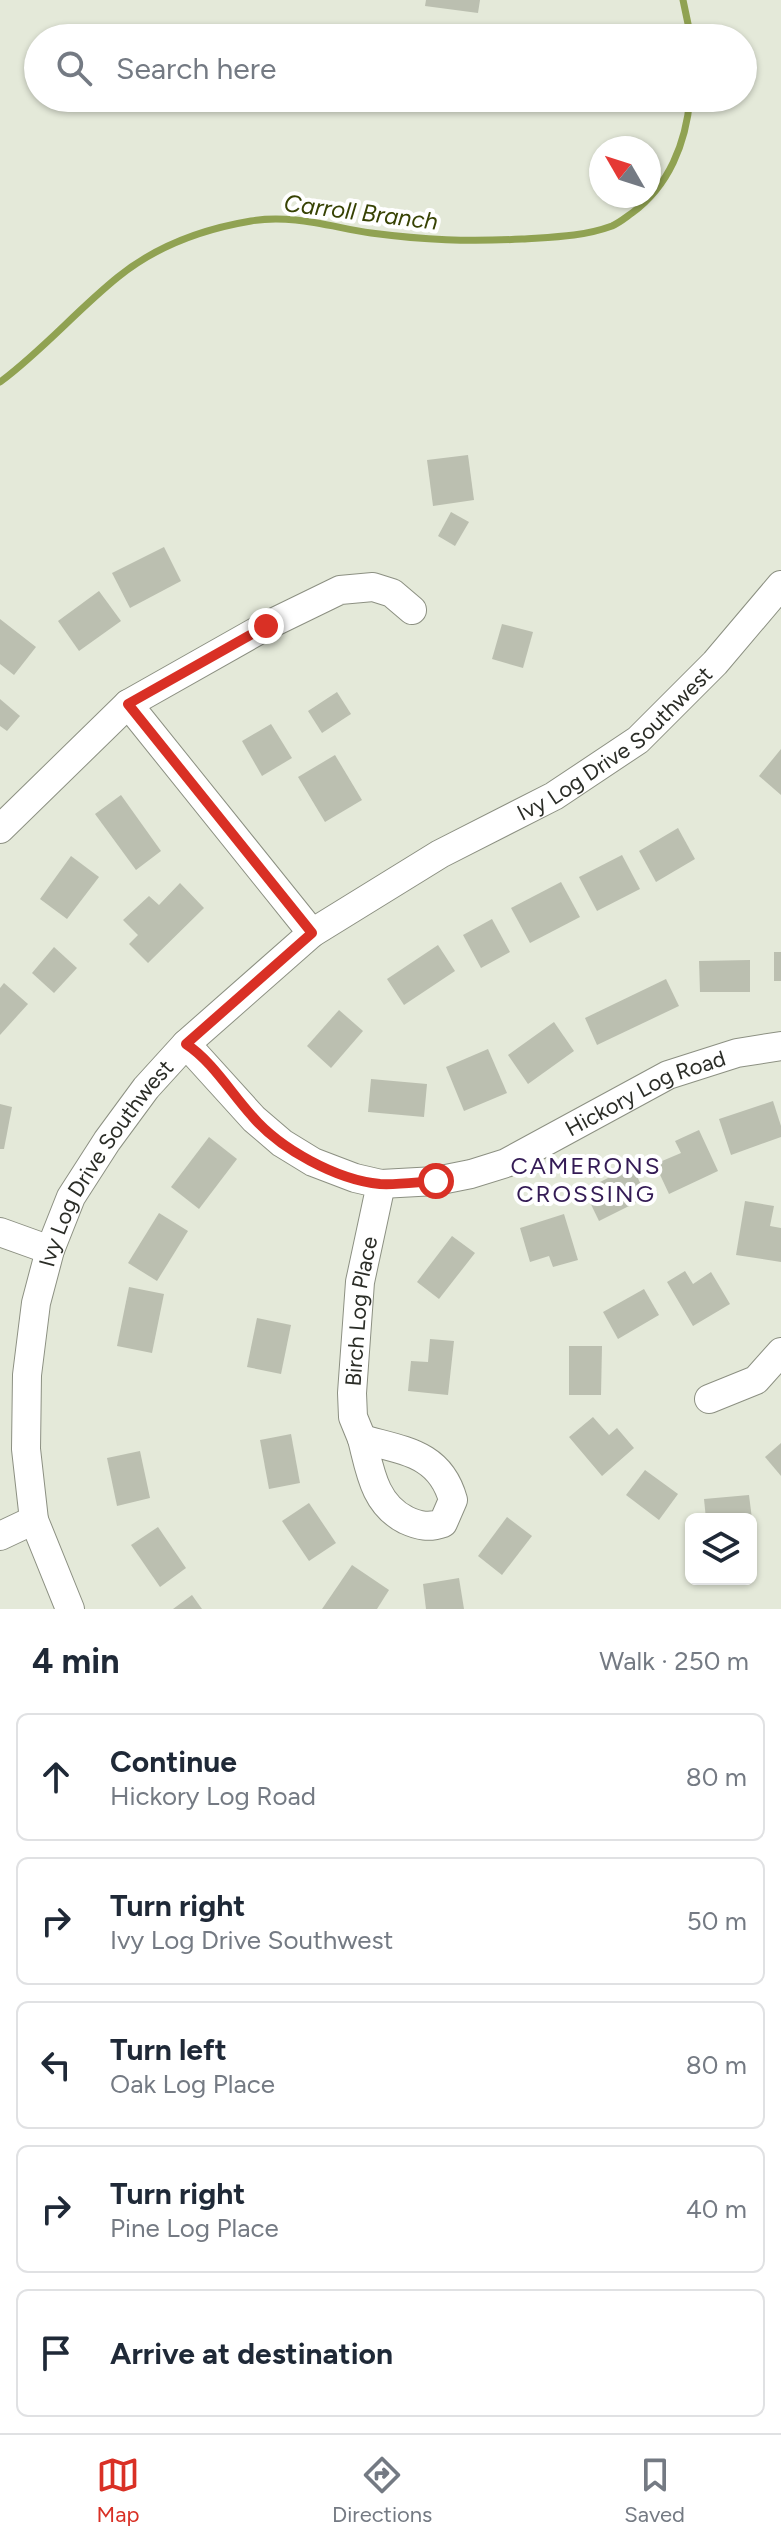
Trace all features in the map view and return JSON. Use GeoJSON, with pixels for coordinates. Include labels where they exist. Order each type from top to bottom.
{"type":"FeatureCollection","features":[{"type":"Feature","properties":{"kind":"street","name":"Ivy Log Drive Southwest"},"geometry":{"type":"LineString","coordinates":[[70,1609],[34,1520],[26,1449],[27,1375],[36,1303],[50,1250],[71,1197],[107,1141],[146,1088],[186,1044],[312,933],[440,854],[554,796],[638,740],[715,663],[781,585]]}},
{"type":"Feature","properties":{"kind":"street"},"geometry":{"type":"LineString","coordinates":[[0,829],[128,704],[266,626],[340,590],[373,587],[392,593],[412,610]]}},
{"type":"Feature","properties":{"kind":"street"},"geometry":{"type":"LineString","coordinates":[[128,704],[312,933]]}},
{"type":"Feature","properties":{"kind":"street","name":"Hickory Log Road"},"geometry":{"type":"LineString","coordinates":[[186,1044],[254,1119],[282,1143],[313,1162],[381,1184],[436,1181],[506,1163],[668,1075],[737,1053],[781,1046]]}},
{"type":"Feature","properties":{"kind":"street","name":"Birch Log Place"},"geometry":{"type":"LineString","coordinates":[[362,1439],[353,1417],[352,1393],[360,1282],[381,1184]]}},
{"type":"Feature","properties":{"kind":"street"},"geometry":{"type":"LineString","coordinates":[[0,1232],[50,1250]]}},
{"type":"Feature","properties":{"kind":"street"},"geometry":{"type":"LineString","coordinates":[[709,1399],[756,1380],[781,1352]]}},
{"type":"Feature","properties":{"kind":"street"},"geometry":{"type":"LineString","coordinates":[[0,1536],[34,1520]]}},
{"type":"Feature","properties":{"kind":"building"},"geometry":{"type":"Polygon","coordinates":[[[426,0],[480,0],[478,13],[425,6],[426,0]]]}},
{"type":"Feature","properties":{"kind":"building"},"geometry":{"type":"Polygon","coordinates":[[[468,455],[474,500],[433,506],[427,460],[468,455]]]}},
{"type":"Feature","properties":{"kind":"building"},"geometry":{"type":"Polygon","coordinates":[[[451,512],[469,522],[455,546],[438,536],[451,512]]]}},
{"type":"Feature","properties":{"kind":"building"},"geometry":{"type":"Polygon","coordinates":[[[164,547],[181,581],[130,608],[112,573],[164,547]]]}},
{"type":"Feature","properties":{"kind":"building"},"geometry":{"type":"Polygon","coordinates":[[[99,591],[121,621],[79,651],[58,621],[99,591]]]}},
{"type":"Feature","properties":{"kind":"building"},"geometry":{"type":"Polygon","coordinates":[[[0,619],[36,647],[14,675],[0,664],[0,619]]]}},
{"type":"Feature","properties":{"kind":"building"},"geometry":{"type":"Polygon","coordinates":[[[502,624],[533,632],[523,668],[492,659],[502,624]]]}},
{"type":"Feature","properties":{"kind":"building"},"geometry":{"type":"Polygon","coordinates":[[[337,692],[351,714],[322,733],[308,711],[337,692]]]}},
{"type":"Feature","properties":{"kind":"building"},"geometry":{"type":"Polygon","coordinates":[[[0,699],[20,716],[7,731],[0,726],[0,699]]]}},
{"type":"Feature","properties":{"kind":"building"},"geometry":{"type":"Polygon","coordinates":[[[271,724],[292,758],[262,776],[242,741],[271,724]]]}},
{"type":"Feature","properties":{"kind":"building"},"geometry":{"type":"Polygon","coordinates":[[[781,749],[781,795],[759,776],[781,749]]]}},
{"type":"Feature","properties":{"kind":"building"},"geometry":{"type":"Polygon","coordinates":[[[335,755],[362,800],[325,822],[298,777],[335,755]]]}},
{"type":"Feature","properties":{"kind":"building"},"geometry":{"type":"Polygon","coordinates":[[[121,795],[161,851],[136,870],[95,814],[121,795]]]}},
{"type":"Feature","properties":{"kind":"building"},"geometry":{"type":"Polygon","coordinates":[[[678,828],[695,859],[656,882],[639,851],[678,828]]]}},
{"type":"Feature","properties":{"kind":"building"},"geometry":{"type":"Polygon","coordinates":[[[622,855],[640,889],[597,911],[579,877],[622,855]]]}},
{"type":"Feature","properties":{"kind":"building"},"geometry":{"type":"Polygon","coordinates":[[[71,856],[99,877],[67,919],[40,899],[71,856]]]}},
{"type":"Feature","properties":{"kind":"building"},"geometry":{"type":"Polygon","coordinates":[[[561,882],[580,917],[530,943],[511,908],[561,882]]]}},
{"type":"Feature","properties":{"kind":"building"},"geometry":{"type":"Polygon","coordinates":[[[180,883],[204,908],[148,963],[129,944],[138,935],[123,920],[149,896],[159,905],[180,883]]]}},
{"type":"Feature","properties":{"kind":"building"},"geometry":{"type":"Polygon","coordinates":[[[492,919],[510,952],[481,968],[463,935],[492,919]]]}},
{"type":"Feature","properties":{"kind":"building"},"geometry":{"type":"Polygon","coordinates":[[[438,945],[455,971],[404,1005],[387,979],[438,945]]]}},
{"type":"Feature","properties":{"kind":"building"},"geometry":{"type":"Polygon","coordinates":[[[54,947],[77,968],[54,993],[32,973],[54,947]]]}},
{"type":"Feature","properties":{"kind":"building"},"geometry":{"type":"Polygon","coordinates":[[[774,952],[781,952],[781,981],[774,981],[774,952]]]}},
{"type":"Feature","properties":{"kind":"building"},"geometry":{"type":"Polygon","coordinates":[[[750,960],[750,992],[700,992],[699,961],[750,960]]]}},
{"type":"Feature","properties":{"kind":"building"},"geometry":{"type":"Polygon","coordinates":[[[666,979],[679,1006],[597,1045],[585,1018],[666,979]]]}},
{"type":"Feature","properties":{"kind":"building"},"geometry":{"type":"Polygon","coordinates":[[[4,983],[28,1004],[0,1035],[0,988],[4,983]]]}},
{"type":"Feature","properties":{"kind":"building"},"geometry":{"type":"Polygon","coordinates":[[[339,1010],[363,1031],[331,1068],[307,1046],[339,1010]]]}},
{"type":"Feature","properties":{"kind":"building"},"geometry":{"type":"Polygon","coordinates":[[[554,1022],[574,1051],[528,1084],[508,1055],[554,1022]]]}},
{"type":"Feature","properties":{"kind":"building"},"geometry":{"type":"Polygon","coordinates":[[[488,1049],[507,1093],[464,1111],[446,1067],[488,1049]]]}},
{"type":"Feature","properties":{"kind":"building"},"geometry":{"type":"Polygon","coordinates":[[[371,1079],[427,1084],[424,1117],[368,1112],[371,1079]]]}},
{"type":"Feature","properties":{"kind":"building"},"geometry":{"type":"Polygon","coordinates":[[[773,1101],[781,1137],[731,1155],[719,1119],[773,1101]]]}},
{"type":"Feature","properties":{"kind":"building"},"geometry":{"type":"Polygon","coordinates":[[[0,1104],[12,1107],[4,1149],[0,1149],[0,1104]]]}},
{"type":"Feature","properties":{"kind":"building"},"geometry":{"type":"Polygon","coordinates":[[[699,1130],[718,1171],[669,1194],[655,1164],[681,1153],[675,1141],[699,1130]]]}},
{"type":"Feature","properties":{"kind":"building"},"geometry":{"type":"Polygon","coordinates":[[[209,1137],[237,1159],[199,1209],[171,1187],[209,1137]]]}},
{"type":"Feature","properties":{"kind":"building"},"geometry":{"type":"Polygon","coordinates":[[[632,1166],[647,1197],[599,1221],[584,1190],[632,1166]]]}},
{"type":"Feature","properties":{"kind":"building"},"geometry":{"type":"Polygon","coordinates":[[[745,1201],[774,1206],[770,1226],[781,1228],[781,1262],[736,1255],[745,1201]]]}},
{"type":"Feature","properties":{"kind":"building"},"geometry":{"type":"Polygon","coordinates":[[[159,1213],[188,1231],[157,1281],[128,1263],[159,1213]]]}},
{"type":"Feature","properties":{"kind":"building"},"geometry":{"type":"Polygon","coordinates":[[[564,1214],[578,1260],[553,1267],[549,1256],[530,1262],[520,1228],[564,1214]]]}},
{"type":"Feature","properties":{"kind":"building"},"geometry":{"type":"Polygon","coordinates":[[[452,1236],[475,1253],[439,1299],[417,1282],[452,1236]]]}},
{"type":"Feature","properties":{"kind":"building"},"geometry":{"type":"Polygon","coordinates":[[[685,1271],[693,1284],[711,1272],[730,1304],[693,1326],[667,1282],[685,1271]]]}},
{"type":"Feature","properties":{"kind":"building"},"geometry":{"type":"Polygon","coordinates":[[[129,1287],[164,1294],[152,1353],[117,1346],[129,1287]]]}},
{"type":"Feature","properties":{"kind":"building"},"geometry":{"type":"Polygon","coordinates":[[[644,1289],[659,1315],[618,1339],[603,1312],[644,1289]]]}},
{"type":"Feature","properties":{"kind":"building"},"geometry":{"type":"Polygon","coordinates":[[[257,1318],[291,1325],[281,1374],[247,1367],[257,1318]]]}},
{"type":"Feature","properties":{"kind":"building"},"geometry":{"type":"Polygon","coordinates":[[[430,1339],[454,1341],[448,1395],[408,1391],[411,1361],[428,1362],[430,1339]]]}},
{"type":"Feature","properties":{"kind":"building"},"geometry":{"type":"Polygon","coordinates":[[[569,1346],[602,1346],[601,1395],[569,1395],[569,1346]]]}},
{"type":"Feature","properties":{"kind":"building"},"geometry":{"type":"Polygon","coordinates":[[[593,1417],[609,1435],[617,1428],[634,1448],[602,1476],[569,1437],[593,1417]]]}},
{"type":"Feature","properties":{"kind":"building"},"geometry":{"type":"Polygon","coordinates":[[[291,1434],[300,1483],[269,1489],[260,1440],[291,1434]]]}},
{"type":"Feature","properties":{"kind":"building"},"geometry":{"type":"Polygon","coordinates":[[[781,1443],[781,1476],[765,1457],[781,1443]]]}},
{"type":"Feature","properties":{"kind":"building"},"geometry":{"type":"Polygon","coordinates":[[[140,1451],[150,1498],[117,1506],[107,1458],[140,1451]]]}},
{"type":"Feature","properties":{"kind":"building"},"geometry":{"type":"Polygon","coordinates":[[[645,1470],[678,1494],[659,1520],[626,1495],[645,1470]]]}},
{"type":"Feature","properties":{"kind":"building"},"geometry":{"type":"Polygon","coordinates":[[[749,1495],[751,1513],[705,1513],[704,1499],[749,1495]]]}},
{"type":"Feature","properties":{"kind":"building"},"geometry":{"type":"Polygon","coordinates":[[[309,1503],[336,1543],[309,1561],[282,1521],[309,1503]]]}},
{"type":"Feature","properties":{"kind":"building"},"geometry":{"type":"Polygon","coordinates":[[[507,1517],[532,1536],[502,1575],[478,1556],[507,1517]]]}},
{"type":"Feature","properties":{"kind":"building"},"geometry":{"type":"Polygon","coordinates":[[[158,1527],[186,1568],[160,1587],[131,1545],[158,1527]]]}},
{"type":"Feature","properties":{"kind":"building"},"geometry":{"type":"Polygon","coordinates":[[[352,1565],[389,1590],[377,1609],[322,1609],[352,1565]]]}},
{"type":"Feature","properties":{"kind":"building"},"geometry":{"type":"Polygon","coordinates":[[[459,1578],[464,1609],[426,1609],[423,1584],[459,1578]]]}},
{"type":"Feature","properties":{"kind":"building"},"geometry":{"type":"Polygon","coordinates":[[[192,1595],[202,1609],[173,1609],[192,1595]]]}},
{"type":"Feature","properties":{"kind":"waterway","name":"Carroll Branch"},"geometry":{"type":"LineString","coordinates":[[683,0],[688,24]]}},
{"type":"Feature","properties":{"kind":"waterway","name":"Carroll Branch"},"geometry":{"type":"LineString","coordinates":[[0,382],[132,266],[164,248],[215,229],[251,221],[281,219],[371,233],[483,240],[567,236],[612,226],[645,202],[666,177],[680,147],[688,112]]}},
{"type":"Feature","properties":{"kind":"district","name":"CAMERONS CROSSING"},"geometry":{"type":"Point","coordinates":[586,1179]}},
{"type":"Feature","properties":{"kind":"route"},"geometry":{"type":"LineString","coordinates":[[266,626],[128,704],[312,933],[186,1044],[254,1119],[282,1143],[313,1162],[381,1184],[436,1181]]}}]}
